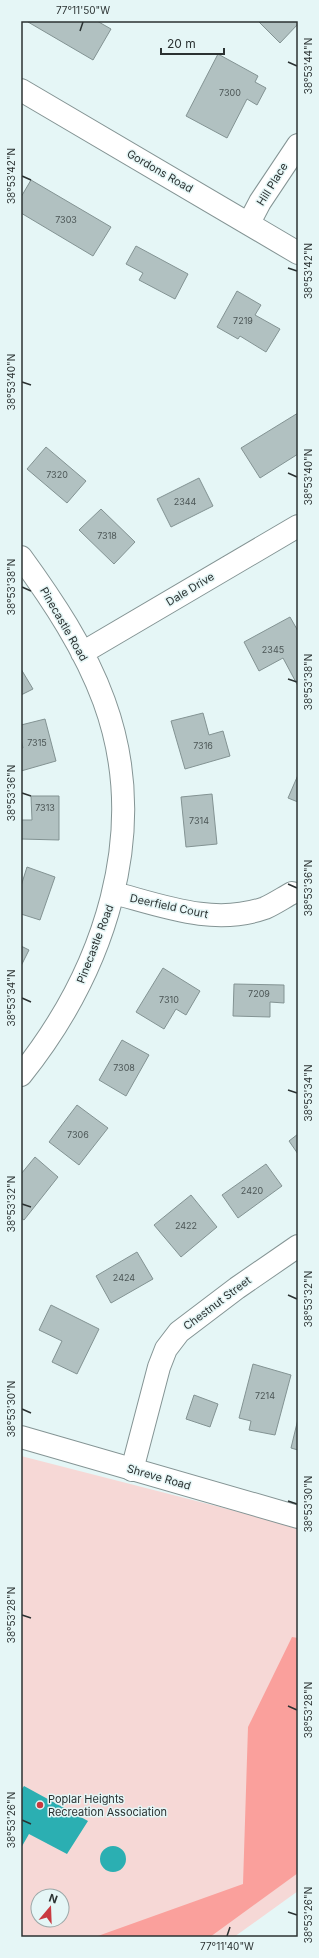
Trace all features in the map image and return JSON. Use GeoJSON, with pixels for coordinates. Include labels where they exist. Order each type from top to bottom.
{"type":"FeatureCollection","features":[{"type":"Feature","properties":{"kind":"street","name":"Gordons Road"},"geometry":{"type":"LineString","coordinates":[[21,90],[298,253]]}},
{"type":"Feature","properties":{"kind":"street","name":"Hill Place"},"geometry":{"type":"LineString","coordinates":[[249,224],[260,202],[298,145]]}},
{"type":"Feature","properties":{"kind":"street","name":"Dale Drive"},"geometry":{"type":"LineString","coordinates":[[82,653],[298,526]]}},
{"type":"Feature","properties":{"kind":"street","name":"Pinecastle Road"},"geometry":{"type":"LineString","coordinates":[[21,558],[44,588],[82,653],[104,701],[115,741],[122,781],[123,823],[119,865],[114,893],[103,930],[78,988],[56,1028],[21,1075]]}},
{"type":"Feature","properties":{"kind":"street","name":"Deerfield Court"},"geometry":{"type":"LineString","coordinates":[[114,893],[192,913],[216,916],[242,914],[266,907],[292,893]]}},
{"type":"Feature","properties":{"kind":"street","name":"Chestnut Street"},"geometry":{"type":"LineString","coordinates":[[132,1470],[159,1367],[166,1349],[179,1332],[237,1288],[298,1246]]}},
{"type":"Feature","properties":{"kind":"street","name":"Shreve Road"},"geometry":{"type":"LineString","coordinates":[[21,1437],[298,1517]]}},
{"type":"Feature","properties":{"kind":"shaded area","name":"Poplar Heights Recreation Association"},"geometry":{"type":"Polygon","coordinates":[[[21,1456],[298,1527],[298,1891],[234,1937],[21,1937],[21,1456]]]}},
{"type":"Feature","properties":{"kind":"shaded area"},"geometry":{"type":"Polygon","coordinates":[[[292,1637],[298,1638],[298,1873],[210,1937],[95,1937],[243,1884],[248,1727],[292,1637]]]}},
{"type":"Feature","properties":{"kind":"water","name":"Poplar Heights Recreation Association"},"geometry":{"type":"Polygon","coordinates":[[[24,1786],[88,1821],[67,1854],[29,1834],[21,1848],[21,1790],[24,1786]]]}},
{"type":"Feature","properties":{"kind":"water"},"geometry":{"type":"Polygon","coordinates":[[[113,1846],[122,1850],[126,1859],[122,1868],[113,1872],[104,1868],[100,1859],[104,1850],[113,1846]]]}},
{"type":"Feature","properties":{"kind":"building"},"geometry":{"type":"Polygon","coordinates":[[[97,21],[111,29],[93,60],[28,22],[97,21]]]}},
{"type":"Feature","properties":{"kind":"building"},"geometry":{"type":"Polygon","coordinates":[[[298,21],[298,24],[280,43],[259,22],[298,21]]]}},
{"type":"Feature","properties":{"kind":"building"},"geometry":{"type":"Polygon","coordinates":[[[218,54],[258,76],[255,82],[266,88],[257,105],[247,99],[227,138],[186,116],[218,54]]]}},
{"type":"Feature","properties":{"kind":"building"},"geometry":{"type":"Polygon","coordinates":[[[31,180],[111,227],[93,256],[21,213],[21,197],[31,180]]]}},
{"type":"Feature","properties":{"kind":"building"},"geometry":{"type":"Polygon","coordinates":[[[136,246],[188,274],[175,299],[139,280],[143,273],[126,264],[136,246]]]}},
{"type":"Feature","properties":{"kind":"building"},"geometry":{"type":"Polygon","coordinates":[[[237,291],[261,305],[255,315],[280,329],[266,352],[240,336],[238,339],[217,327],[237,291]]]}},
{"type":"Feature","properties":{"kind":"building"},"geometry":{"type":"Polygon","coordinates":[[[298,413],[298,454],[260,478],[241,448],[298,413]]]}},
{"type":"Feature","properties":{"kind":"building"},"geometry":{"type":"Polygon","coordinates":[[[46,447],[86,481],[67,503],[27,469],[46,447]]]}},
{"type":"Feature","properties":{"kind":"building"},"geometry":{"type":"Polygon","coordinates":[[[199,478],[213,506],[171,527],[157,499],[199,478]]]}},
{"type":"Feature","properties":{"kind":"building"},"geometry":{"type":"Polygon","coordinates":[[[101,509],[135,542],[114,564],[79,530],[101,509]]]}},
{"type":"Feature","properties":{"kind":"building"},"geometry":{"type":"Polygon","coordinates":[[[290,617],[298,631],[298,686],[283,658],[259,671],[244,642],[290,617]]]}},
{"type":"Feature","properties":{"kind":"building"},"geometry":{"type":"Polygon","coordinates":[[[21,669],[33,689],[21,695],[21,669]]]}},
{"type":"Feature","properties":{"kind":"building"},"geometry":{"type":"Polygon","coordinates":[[[203,713],[209,735],[223,731],[230,756],[185,769],[171,721],[203,713]]]}},
{"type":"Feature","properties":{"kind":"building"},"geometry":{"type":"Polygon","coordinates":[[[45,719],[56,761],[21,771],[21,748],[23,748],[21,739],[21,725],[45,719]]]}},
{"type":"Feature","properties":{"kind":"building"},"geometry":{"type":"Polygon","coordinates":[[[298,775],[298,802],[288,798],[298,775]]]}},
{"type":"Feature","properties":{"kind":"building"},"geometry":{"type":"Polygon","coordinates":[[[212,794],[217,844],[186,847],[181,797],[212,794]]]}},
{"type":"Feature","properties":{"kind":"building"},"geometry":{"type":"Polygon","coordinates":[[[31,796],[59,796],[59,840],[21,839],[21,820],[32,820],[31,796]]]}},
{"type":"Feature","properties":{"kind":"building"},"geometry":{"type":"Polygon","coordinates":[[[27,867],[55,877],[40,920],[21,914],[21,886],[27,867]]]}},
{"type":"Feature","properties":{"kind":"building"},"geometry":{"type":"Polygon","coordinates":[[[21,946],[29,950],[21,966],[21,946]]]}},
{"type":"Feature","properties":{"kind":"building"},"geometry":{"type":"Polygon","coordinates":[[[163,968],[200,991],[186,1015],[176,1009],[164,1029],[136,1012],[163,968]]]}},
{"type":"Feature","properties":{"kind":"building"},"geometry":{"type":"Polygon","coordinates":[[[234,984],[284,985],[284,1003],[270,1002],[270,1017],[233,1016],[234,984]]]}},
{"type":"Feature","properties":{"kind":"building"},"geometry":{"type":"Polygon","coordinates":[[[122,1040],[149,1055],[126,1096],[99,1080],[122,1040]]]}},
{"type":"Feature","properties":{"kind":"building"},"geometry":{"type":"Polygon","coordinates":[[[77,1105],[108,1128],[79,1165],[49,1142],[77,1105]]]}},
{"type":"Feature","properties":{"kind":"building"},"geometry":{"type":"Polygon","coordinates":[[[298,1134],[298,1154],[289,1141],[298,1134]]]}},
{"type":"Feature","properties":{"kind":"building"},"geometry":{"type":"Polygon","coordinates":[[[35,1157],[58,1177],[24,1220],[21,1218],[21,1174],[35,1157]]]}},
{"type":"Feature","properties":{"kind":"building"},"geometry":{"type":"Polygon","coordinates":[[[266,1164],[282,1186],[238,1218],[222,1195],[266,1164]]]}},
{"type":"Feature","properties":{"kind":"building"},"geometry":{"type":"Polygon","coordinates":[[[191,1195],[217,1227],[181,1257],[154,1225],[191,1195]]]}},
{"type":"Feature","properties":{"kind":"building"},"geometry":{"type":"Polygon","coordinates":[[[137,1252],[153,1279],[111,1303],[96,1276],[137,1252]]]}},
{"type":"Feature","properties":{"kind":"building"},"geometry":{"type":"Polygon","coordinates":[[[51,1305],[99,1329],[77,1374],[52,1362],[62,1341],[39,1330],[51,1305]]]}},
{"type":"Feature","properties":{"kind":"building"},"geometry":{"type":"Polygon","coordinates":[[[253,1364],[291,1375],[275,1435],[249,1430],[251,1421],[239,1418],[253,1364]]]}},
{"type":"Feature","properties":{"kind":"building"},"geometry":{"type":"Polygon","coordinates":[[[194,1395],[218,1404],[210,1427],[186,1419],[194,1395]]]}},
{"type":"Feature","properties":{"kind":"building"},"geometry":{"type":"Polygon","coordinates":[[[298,1419],[298,1450],[291,1448],[298,1419]]]}},
{"type":"Feature","properties":{"kind":"place","name":"Poplar Heights Recreation Association"},"geometry":{"type":"Point","coordinates":[40,1805]}}]}
